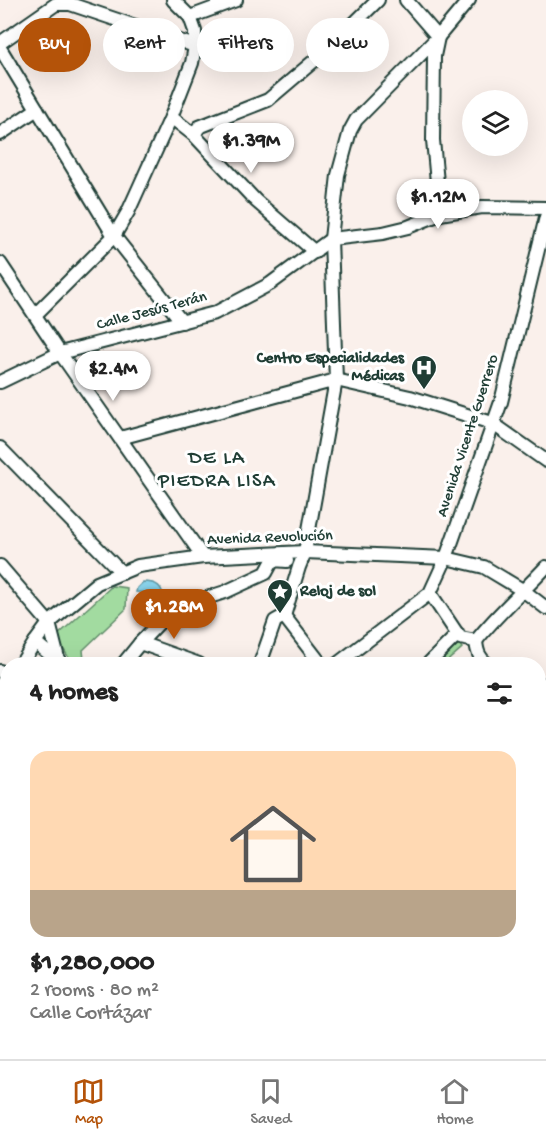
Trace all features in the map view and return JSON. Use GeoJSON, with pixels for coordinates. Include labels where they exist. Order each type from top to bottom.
{"type":"FeatureCollection","features":[{"type":"Feature","properties":{"kind":"street"},"geometry":{"type":"LineString","coordinates":[[36,314],[114,237],[128,212],[171,117],[192,63],[195,46],[195,31],[190,17],[173,0]]}},
{"type":"Feature","properties":{"kind":"street"},"geometry":{"type":"LineString","coordinates":[[190,17],[236,0]]}},
{"type":"Feature","properties":{"kind":"street"},"geometry":{"type":"LineString","coordinates":[[194,135],[199,127],[268,100],[328,49],[378,0]]}},
{"type":"Feature","properties":{"kind":"street"},"geometry":{"type":"LineString","coordinates":[[405,0],[438,37]]}},
{"type":"Feature","properties":{"kind":"street"},"geometry":{"type":"LineString","coordinates":[[262,657],[275,621],[284,616],[303,556],[336,380],[331,239],[338,175],[350,131],[356,120],[438,37],[469,0]]}},
{"type":"Feature","properties":{"kind":"street"},"geometry":{"type":"LineString","coordinates":[[182,322],[114,237],[0,46],[56,4],[70,4],[195,46]]}},
{"type":"Feature","properties":{"kind":"street"},"geometry":{"type":"LineString","coordinates":[[438,37],[434,56],[433,140],[440,214]]}},
{"type":"Feature","properties":{"kind":"street"},"geometry":{"type":"LineString","coordinates":[[0,135],[37,109]]}},
{"type":"Feature","properties":{"kind":"street"},"geometry":{"type":"LineString","coordinates":[[171,117],[194,135],[256,201],[315,252]]}},
{"type":"Feature","properties":{"kind":"street"},"geometry":{"type":"LineString","coordinates":[[331,239],[384,233],[408,227],[440,214],[482,207],[546,208]]}},
{"type":"Feature","properties":{"kind":"street","name":"Avenida Vicente Guerrero"},"geometry":{"type":"LineString","coordinates":[[430,593],[446,558],[501,402],[546,217]]}},
{"type":"Feature","properties":{"kind":"street","name":"Calle Jesús Terán"},"geometry":{"type":"LineString","coordinates":[[0,382],[60,353],[215,313],[270,284],[331,239]]}},
{"type":"Feature","properties":{"kind":"street"},"geometry":{"type":"LineString","coordinates":[[0,263],[203,557]]}},
{"type":"Feature","properties":{"kind":"street"},"geometry":{"type":"LineString","coordinates":[[120,438],[336,380],[410,397],[492,423],[546,461]]}},
{"type":"Feature","properties":{"kind":"street"},"geometry":{"type":"LineString","coordinates":[[0,448],[122,573]]}},
{"type":"Feature","properties":{"kind":"street"},"geometry":{"type":"LineString","coordinates":[[129,657],[172,609],[225,592],[266,573],[273,560],[303,556]]}},
{"type":"Feature","properties":{"kind":"street","name":"Avenida Revolución"},"geometry":{"type":"LineString","coordinates":[[25,657],[49,623],[97,583],[138,566],[203,557],[446,558],[484,567],[524,591],[546,608]]}},
{"type":"Feature","properties":{"kind":"street"},"geometry":{"type":"LineString","coordinates":[[0,566],[49,623],[58,657]]}},
{"type":"Feature","properties":{"kind":"street"},"geometry":{"type":"LineString","coordinates":[[480,657],[476,641],[495,618],[546,567]]}},
{"type":"Feature","properties":{"kind":"street"},"geometry":{"type":"LineString","coordinates":[[346,657],[430,593],[460,638],[476,641]]}},
{"type":"Feature","properties":{"kind":"street"},"geometry":{"type":"LineString","coordinates":[[284,616],[316,657]]}},
{"type":"Feature","properties":{"kind":"street"},"geometry":{"type":"LineString","coordinates":[[435,657],[458,634]]}},
{"type":"Feature","properties":{"kind":"street"},"geometry":{"type":"LineString","coordinates":[[34,642],[53,657]]}},
{"type":"Feature","properties":{"kind":"street"},"geometry":{"type":"LineString","coordinates":[[140,643],[179,657]]}},
{"type":"Feature","properties":{"kind":"green space"},"geometry":{"type":"Polygon","coordinates":[[[112,586],[127,588],[126,609],[83,650],[84,657],[68,657],[58,640],[58,635],[112,586]]]}},
{"type":"Feature","properties":{"kind":"green space"},"geometry":{"type":"Polygon","coordinates":[[[458,642],[462,648],[452,657],[439,657],[458,642]]]}},
{"type":"Feature","properties":{"kind":"water"},"geometry":{"type":"Polygon","coordinates":[[[143,582],[152,583],[161,588],[164,601],[154,593],[136,592],[143,582]]]}},
{"type":"Feature","properties":{"kind":"place","name":"Centro Especialidades Médicas"},"geometry":{"type":"Point","coordinates":[424,391]}},
{"type":"Feature","properties":{"kind":"place","name":"Reloj de sol"},"geometry":{"type":"Point","coordinates":[280,615]}},
{"type":"Feature","properties":{"kind":"district","name":"DE LA PIEDRA LISA"},"geometry":{"type":"Point","coordinates":[217,470]}}]}
